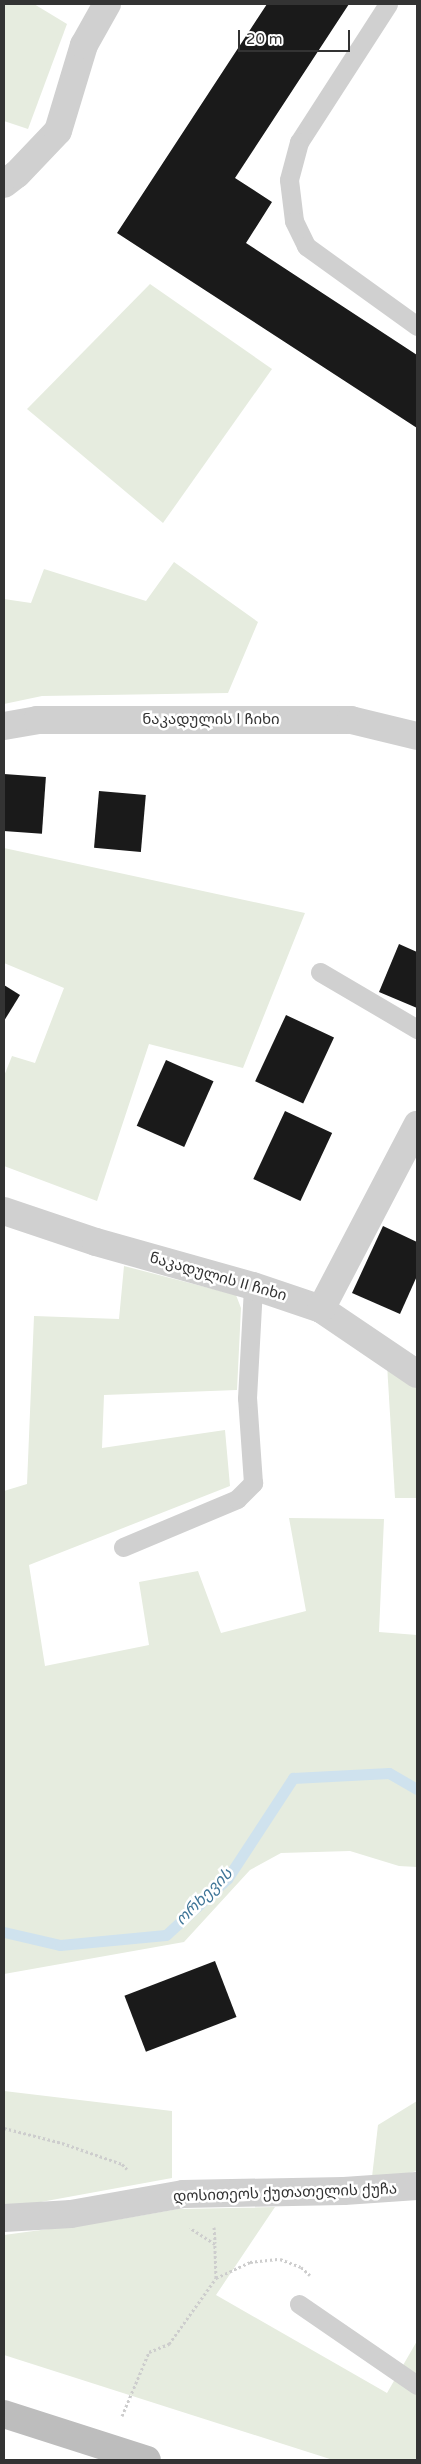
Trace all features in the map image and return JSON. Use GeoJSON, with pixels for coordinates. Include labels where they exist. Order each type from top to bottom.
{"type":"FeatureCollection","features":[{"type":"Feature","properties":{"kind":"street"},"geometry":{"type":"LineString","coordinates":[[4,184],[17,174],[58,131],[84,45],[107,4]]}},
{"type":"Feature","properties":{"kind":"street","name":"ნაკადულის I ჩიხი"},"geometry":{"type":"LineString","coordinates":[[4,726],[37,720],[351,720],[417,736]]}},
{"type":"Feature","properties":{"kind":"street"},"geometry":{"type":"LineString","coordinates":[[321,1309],[417,1125]]}},
{"type":"Feature","properties":{"kind":"street","name":"ნაკადულის II ჩიხი"},"geometry":{"type":"LineString","coordinates":[[4,1210],[96,1242],[252,1286],[321,1309],[417,1374]]}},
{"type":"Feature","properties":{"kind":"street","name":"დოსითეოს ქუთათელის ქუჩა"},"geometry":{"type":"LineString","coordinates":[[4,2218],[71,2214],[183,2194],[344,2190],[417,2186]]}},
{"type":"Feature","properties":{"kind":"street"},"geometry":{"type":"LineString","coordinates":[[4,2414],[106,2454],[147,2460]]}},
{"type":"Feature","properties":{"kind":"lane"},"geometry":{"type":"LineString","coordinates":[[388,4],[299,142],[289,180],[294,221],[306,246],[417,326]]}},
{"type":"Feature","properties":{"kind":"lane"},"geometry":{"type":"LineString","coordinates":[[320,972],[417,1028]]}},
{"type":"Feature","properties":{"kind":"lane"},"geometry":{"type":"LineString","coordinates":[[122,1547],[238,1499],[253,1483],[247,1398],[252,1286]]}},
{"type":"Feature","properties":{"kind":"lane"},"geometry":{"type":"LineString","coordinates":[[299,2304],[417,2385]]}},
{"type":"Feature","properties":{"kind":"path"},"geometry":{"type":"LineString","coordinates":[[4,2128],[62,2143],[122,2164],[192,2230],[215,2244],[216,2278]]}},
{"type":"Feature","properties":{"kind":"path"},"geometry":{"type":"LineString","coordinates":[[106,2454],[149,2352],[169,2344],[216,2278],[250,2262],[280,2259],[301,2266],[315,2280],[324,2297],[322,2319]]}},
{"type":"Feature","properties":{"kind":"shaded area"},"geometry":{"type":"Polygon","coordinates":[[[4,4],[34,4],[67,24],[28,129],[4,121],[4,4]]]}},
{"type":"Feature","properties":{"kind":"shaded area"},"geometry":{"type":"Polygon","coordinates":[[[150,284],[272,369],[163,523],[27,409],[150,284]]]}},
{"type":"Feature","properties":{"kind":"shaded area"},"geometry":{"type":"Polygon","coordinates":[[[174,562],[258,622],[228,693],[42,696],[4,704],[4,599],[31,603],[44,569],[146,601],[174,562]]]}},
{"type":"Feature","properties":{"kind":"shaded area"},"geometry":{"type":"Polygon","coordinates":[[[4,848],[305,913],[243,1068],[149,1044],[97,1201],[4,1166],[4,1076],[12,1056],[35,1063],[64,988],[4,963],[4,848]]]}},
{"type":"Feature","properties":{"kind":"shaded area"},"geometry":{"type":"Polygon","coordinates":[[[124,1266],[236,1295],[241,1308],[237,1390],[104,1395],[102,1448],[225,1430],[230,1486],[29,1565],[45,1666],[149,1645],[139,1582],[198,1571],[221,1633],[306,1611],[289,1518],[384,1519],[379,1632],[417,1635],[417,1867],[399,1866],[350,1851],[281,1853],[250,1870],[184,1942],[4,1974],[4,1491],[27,1484],[34,1316],[119,1319],[124,1266]]]}},
{"type":"Feature","properties":{"kind":"shaded area"},"geometry":{"type":"Polygon","coordinates":[[[387,1364],[417,1387],[417,1498],[395,1498],[387,1364]]]}},
{"type":"Feature","properties":{"kind":"shaded area"},"geometry":{"type":"Polygon","coordinates":[[[4,2091],[172,2111],[172,2178],[19,2206],[4,2206],[4,2091]]]}},
{"type":"Feature","properties":{"kind":"shaded area"},"geometry":{"type":"Polygon","coordinates":[[[417,2101],[417,2171],[372,2177],[378,2125],[417,2101]]]}},
{"type":"Feature","properties":{"kind":"shaded area"},"geometry":{"type":"Polygon","coordinates":[[[275,2207],[216,2295],[387,2393],[417,2341],[417,2460],[333,2460],[4,2355],[4,2235],[115,2220],[178,2209],[275,2207]]]}},
{"type":"Feature","properties":{"kind":"building"},"geometry":{"type":"Polygon","coordinates":[[[267,4],[349,4],[235,178],[272,202],[246,243],[417,355],[417,428],[117,233],[267,4]]]}},
{"type":"Feature","properties":{"kind":"building"},"geometry":{"type":"Polygon","coordinates":[[[4,774],[46,777],[42,834],[4,831],[4,774]]]}},
{"type":"Feature","properties":{"kind":"building"},"geometry":{"type":"Polygon","coordinates":[[[99,791],[146,795],[141,852],[94,848],[99,791]]]}},
{"type":"Feature","properties":{"kind":"building"},"geometry":{"type":"Polygon","coordinates":[[[399,944],[417,952],[417,1008],[379,992],[399,944]]]}},
{"type":"Feature","properties":{"kind":"building"},"geometry":{"type":"Polygon","coordinates":[[[4,985],[20,995],[4,1021],[4,985]]]}},
{"type":"Feature","properties":{"kind":"building"},"geometry":{"type":"Polygon","coordinates":[[[286,1015],[334,1037],[303,1104],[255,1081],[286,1015]]]}},
{"type":"Feature","properties":{"kind":"building"},"geometry":{"type":"Polygon","coordinates":[[[166,1060],[214,1081],[184,1147],[137,1126],[166,1060]]]}},
{"type":"Feature","properties":{"kind":"building"},"geometry":{"type":"Polygon","coordinates":[[[285,1111],[332,1133],[300,1201],[253,1179],[285,1111]]]}},
{"type":"Feature","properties":{"kind":"building"},"geometry":{"type":"Polygon","coordinates":[[[383,1226],[417,1242],[417,1276],[400,1314],[352,1293],[383,1226]]]}},
{"type":"Feature","properties":{"kind":"building"},"geometry":{"type":"Polygon","coordinates":[[[215,1961],[237,2017],[146,2052],[124,1996],[215,1961]]]}},
{"type":"Feature","properties":{"kind":"waterway","name":"ორხევის"},"geometry":{"type":"LineString","coordinates":[[4,1932],[60,1945],[166,1935],[227,1879],[293,1778],[389,1773],[417,1789]]}}]}
